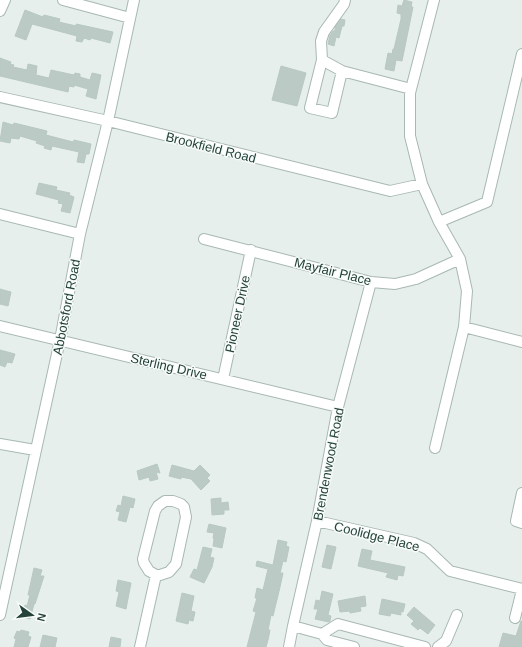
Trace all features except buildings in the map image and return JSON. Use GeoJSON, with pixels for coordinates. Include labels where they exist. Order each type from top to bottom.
{"type":"FeatureCollection","features":[{"type":"Feature","properties":{"kind":"street"},"geometry":{"type":"LineString","coordinates":[[0,11],[5,0]]}},
{"type":"Feature","properties":{"kind":"street"},"geometry":{"type":"LineString","coordinates":[[63,0],[130,18]]}},
{"type":"Feature","properties":{"kind":"street","name":"Abbotsford Road"},"geometry":{"type":"LineString","coordinates":[[0,615],[60,340],[80,234],[108,121],[134,0]]}},
{"type":"Feature","properties":{"kind":"street"},"geometry":{"type":"LineString","coordinates":[[342,70],[332,113],[310,108],[322,60],[321,41],[324,32],[344,4],[345,0]]}},
{"type":"Feature","properties":{"kind":"street"},"geometry":{"type":"LineString","coordinates":[[434,0],[411,89],[410,136],[422,184],[439,222],[460,259],[467,292],[464,327],[435,448]]}},
{"type":"Feature","properties":{"kind":"street"},"geometry":{"type":"LineString","coordinates":[[439,222],[487,202],[522,54]]}},
{"type":"Feature","properties":{"kind":"street"},"geometry":{"type":"LineString","coordinates":[[322,60],[342,70],[411,89]]}},
{"type":"Feature","properties":{"kind":"street","name":"Brookfield Road"},"geometry":{"type":"LineString","coordinates":[[0,97],[108,121],[390,191],[422,184]]}},
{"type":"Feature","properties":{"kind":"street"},"geometry":{"type":"LineString","coordinates":[[0,214],[80,234]]}},
{"type":"Feature","properties":{"kind":"street","name":"Mayfair Place"},"geometry":{"type":"LineString","coordinates":[[204,239],[370,282],[395,284],[416,279],[460,259]]}},
{"type":"Feature","properties":{"kind":"street","name":"Pioneer Drive"},"geometry":{"type":"LineString","coordinates":[[223,379],[251,250]]}},
{"type":"Feature","properties":{"kind":"street","name":"Brendenwood Road"},"geometry":{"type":"LineString","coordinates":[[290,647],[293,626],[317,521],[338,407],[370,282]]}},
{"type":"Feature","properties":{"kind":"street","name":"Sterling Drive"},"geometry":{"type":"LineString","coordinates":[[0,326],[338,407]]}},
{"type":"Feature","properties":{"kind":"street"},"geometry":{"type":"LineString","coordinates":[[464,327],[522,342]]}},
{"type":"Feature","properties":{"kind":"street"},"geometry":{"type":"LineString","coordinates":[[0,444],[35,450]]}},
{"type":"Feature","properties":{"kind":"street"},"geometry":{"type":"LineString","coordinates":[[519,522],[522,493]]}},
{"type":"Feature","properties":{"kind":"street"},"geometry":{"type":"LineString","coordinates":[[165,501],[177,502],[184,507],[186,517],[176,564],[169,572],[156,575],[147,569],[143,558],[155,511],[158,506],[165,501]]}},
{"type":"Feature","properties":{"kind":"street","name":"Coolidge Place"},"geometry":{"type":"LineString","coordinates":[[317,521],[414,543],[427,549],[450,571],[522,589]]}},
{"type":"Feature","properties":{"kind":"street"},"geometry":{"type":"LineString","coordinates":[[140,647],[156,575]]}},
{"type":"Feature","properties":{"kind":"street"},"geometry":{"type":"LineString","coordinates":[[515,618],[522,589]]}},
{"type":"Feature","properties":{"kind":"street"},"geometry":{"type":"LineString","coordinates":[[438,647],[446,641],[457,615]]}},
{"type":"Feature","properties":{"kind":"street"},"geometry":{"type":"LineString","coordinates":[[322,634],[338,624],[425,647]]}},
{"type":"Feature","properties":{"kind":"street"},"geometry":{"type":"LineString","coordinates":[[293,626],[322,634],[327,640],[354,647]]}}]}
